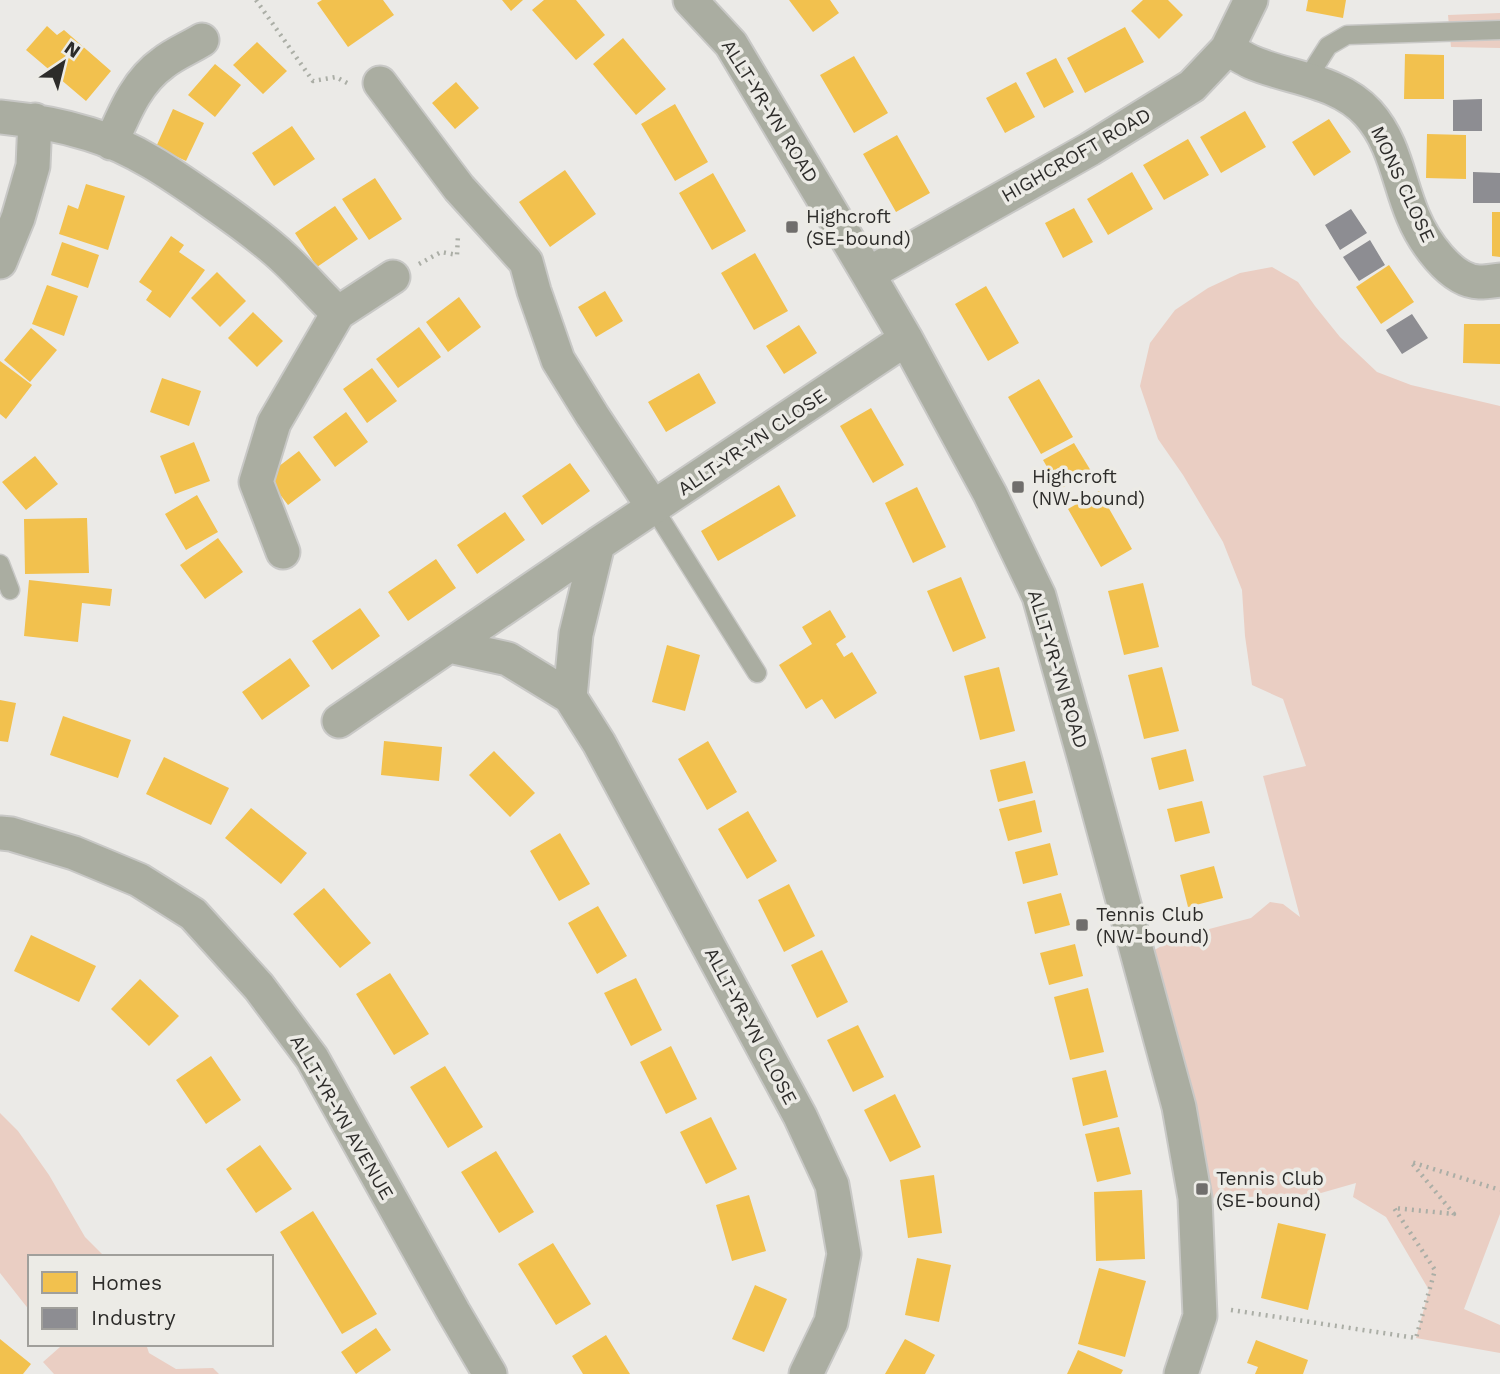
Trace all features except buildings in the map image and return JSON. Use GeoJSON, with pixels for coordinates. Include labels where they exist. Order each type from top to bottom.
{"type":"FeatureCollection","features":[{"type":"Feature","properties":{"kind":"street","name":"ALLT-YR-YN ROAD"},"geometry":{"type":"LineString","coordinates":[[690,0],[732,44],[868,274],[990,494],[1039,596],[1179,1107],[1195,1198],[1200,1316],[1181,1374]]}},
{"type":"Feature","properties":{"kind":"street","name":"HIGHCROFT ROAD"},"geometry":{"type":"LineString","coordinates":[[868,274],[1090,149],[1192,86],[1227,49],[1251,0]]}},
{"type":"Feature","properties":{"kind":"street"},"geometry":{"type":"LineString","coordinates":[[111,142],[131,100],[145,80],[162,63],[202,40]]}},
{"type":"Feature","properties":{"kind":"street","name":"MONS CLOSE"},"geometry":{"type":"LineString","coordinates":[[1227,49],[1252,62],[1342,93],[1367,112],[1381,131],[1396,162],[1413,217],[1435,254],[1452,272],[1476,282],[1500,280]]}},
{"type":"Feature","properties":{"kind":"street"},"geometry":{"type":"LineString","coordinates":[[380,83],[459,188],[526,262],[558,360],[653,508]]}},
{"type":"Feature","properties":{"kind":"street"},"geometry":{"type":"LineString","coordinates":[[0,117],[35,120],[90,134],[144,158],[237,219],[285,259],[338,313]]}},
{"type":"Feature","properties":{"kind":"street"},"geometry":{"type":"LineString","coordinates":[[0,262],[18,218],[33,166],[35,120]]}},
{"type":"Feature","properties":{"kind":"street"},"geometry":{"type":"LineString","coordinates":[[283,552],[256,482],[274,424],[338,313],[393,277]]}},
{"type":"Feature","properties":{"kind":"street","name":"ALLT-YR-YN CLOSE"},"geometry":{"type":"LineString","coordinates":[[339,721],[906,339]]}},
{"type":"Feature","properties":{"kind":"street"},"geometry":{"type":"LineString","coordinates":[[570,697],[576,634],[598,544]]}},
{"type":"Feature","properties":{"kind":"street","name":"ALLT-YR-YN CLOSE"},"geometry":{"type":"LineString","coordinates":[[449,646],[508,659],[570,697],[599,743],[800,1116],[832,1185],[844,1254],[831,1322],[806,1374]]}},
{"type":"Feature","properties":{"kind":"street","name":"ALLT-YR-YN AVENUE"},"geometry":{"type":"LineString","coordinates":[[0,833],[74,853],[139,880],[193,914],[259,987],[312,1058],[490,1374]]}},
{"type":"Feature","properties":{"kind":"lane"},"geometry":{"type":"LineString","coordinates":[[1307,79],[1328,46],[1347,36],[1500,30]]}},
{"type":"Feature","properties":{"kind":"lane"},"geometry":{"type":"LineString","coordinates":[[653,508],[757,673]]}},
{"type":"Feature","properties":{"kind":"lane"},"geometry":{"type":"LineString","coordinates":[[0,564],[10,590]]}},
{"type":"Feature","properties":{"kind":"path"},"geometry":{"type":"LineString","coordinates":[[393,277],[441,252],[457,255],[459,188]]}},
{"type":"Feature","properties":{"kind":"path"},"geometry":{"type":"LineString","coordinates":[[1199,1306],[1416,1338],[1435,1270],[1394,1208],[1454,1214],[1411,1162],[1500,1189]]}},
{"type":"Feature","properties":{"kind":"shaded area"},"geometry":{"type":"Polygon","coordinates":[[[1500,13],[1500,48],[1451,47],[1448,15],[1500,13]]]}},
{"type":"Feature","properties":{"kind":"shaded area"},"geometry":{"type":"Polygon","coordinates":[[[1272,267],[1298,282],[1340,337],[1377,372],[1411,385],[1500,406],[1500,1214],[1464,1309],[1500,1325],[1500,1353],[1416,1338],[1429,1290],[1386,1217],[1353,1197],[1356,1183],[1321,1193],[1208,1198],[1141,958],[1175,938],[1251,918],[1270,902],[1283,904],[1300,917],[1263,776],[1306,766],[1283,699],[1252,685],[1242,590],[1223,542],[1158,439],[1140,386],[1150,343],[1175,310],[1208,288],[1240,273],[1272,267]]]}},
{"type":"Feature","properties":{"kind":"shaded area"},"geometry":{"type":"Polygon","coordinates":[[[0,1113],[18,1131],[49,1175],[85,1237],[103,1255],[28,1255],[28,1308],[0,1273],[0,1113]]]}},
{"type":"Feature","properties":{"kind":"shaded area"},"geometry":{"type":"Polygon","coordinates":[[[147,1346],[149,1353],[176,1369],[213,1368],[219,1374],[54,1374],[43,1362],[60,1347],[147,1346]]]}},
{"type":"Feature","properties":{"kind":"place","name":"Highcroft (SE-bound)"},"geometry":{"type":"Point","coordinates":[792,227]}},
{"type":"Feature","properties":{"kind":"place","name":"Highcroft (NW-bound)"},"geometry":{"type":"Point","coordinates":[1018,487]}},
{"type":"Feature","properties":{"kind":"place","name":"Tennis Club (NW-bound)"},"geometry":{"type":"Point","coordinates":[1082,925]}},
{"type":"Feature","properties":{"kind":"place","name":"Tennis Club (SE-bound)"},"geometry":{"type":"Point","coordinates":[1202,1189]}}]}
